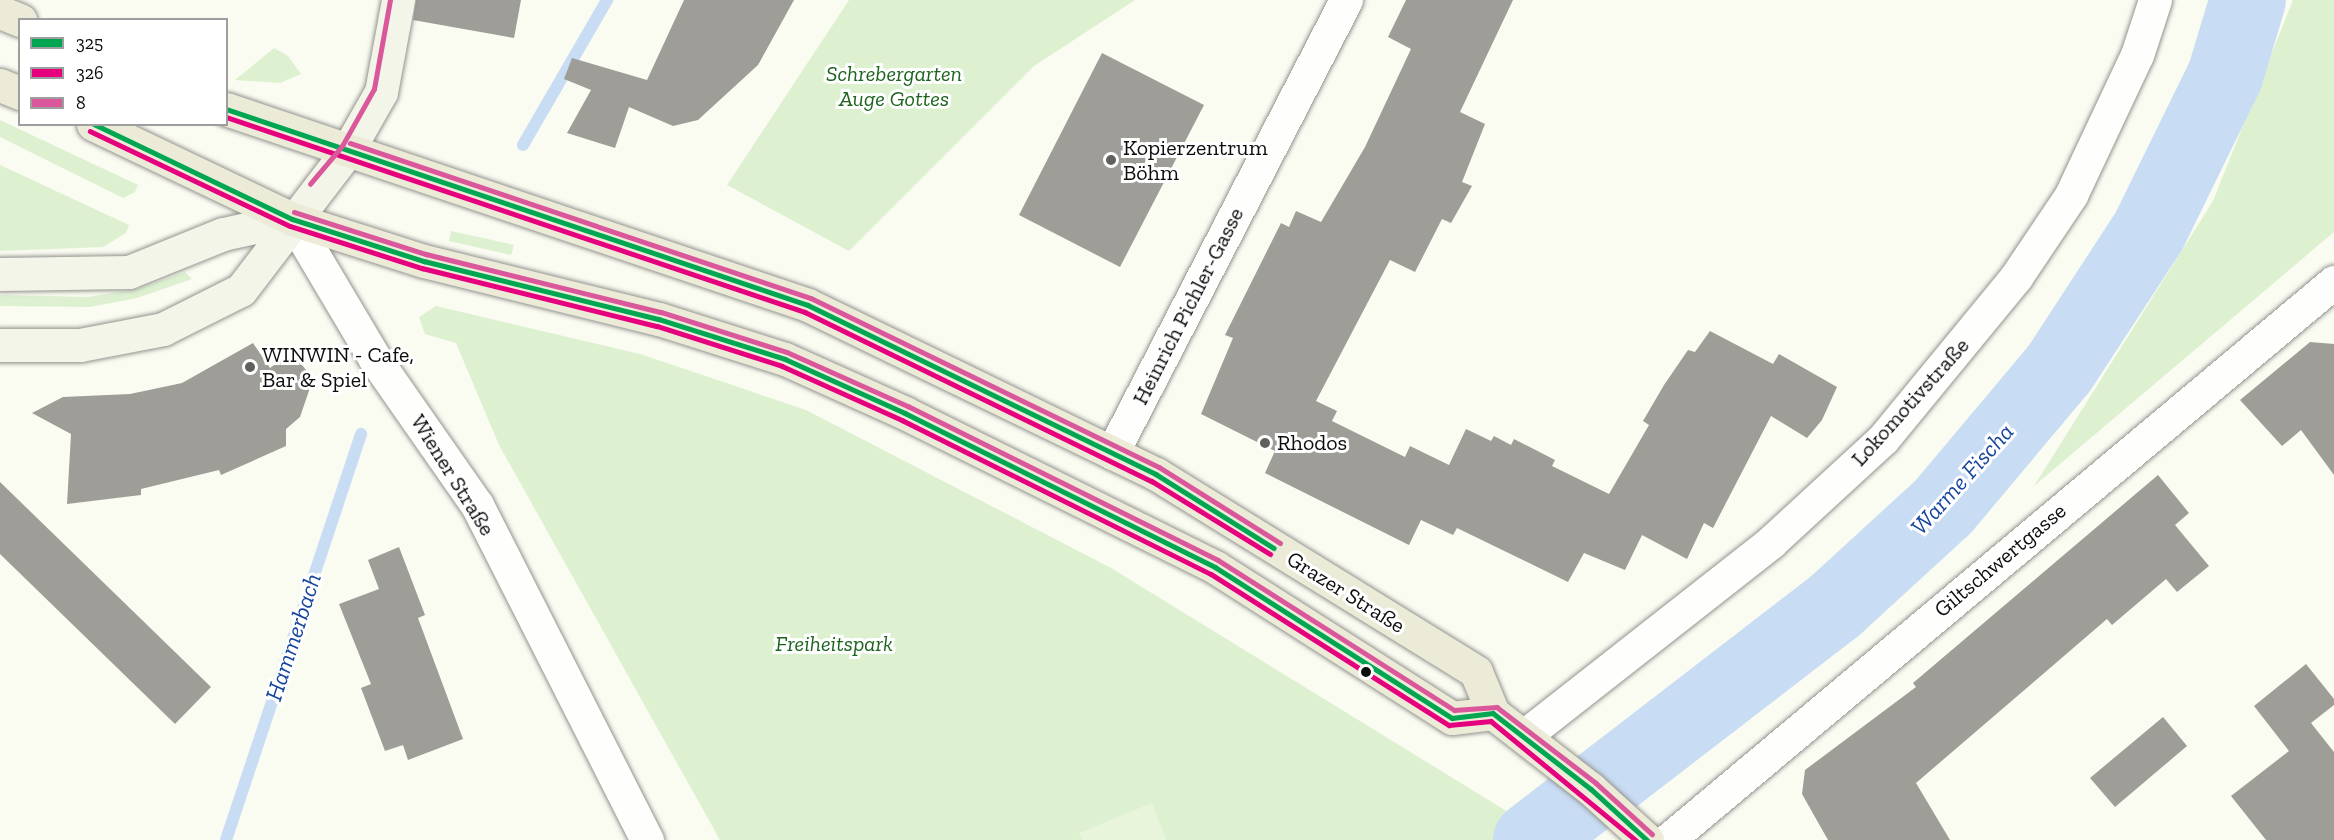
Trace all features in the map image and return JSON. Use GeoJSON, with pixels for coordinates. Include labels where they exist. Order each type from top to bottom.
{"type":"FeatureCollection","features":[{"type":"Feature","properties":{"kind":"main road"},"geometry":{"type":"LineString","coordinates":[[0,345],[80,345],[163,329],[241,290],[292,219],[348,150],[381,92],[398,0]]}},
{"type":"Feature","properties":{"kind":"main road"},"geometry":{"type":"LineString","coordinates":[[0,12],[18,19]]}},
{"type":"Feature","properties":{"kind":"main road"},"geometry":{"type":"LineString","coordinates":[[0,85],[18,92]]}},
{"type":"Feature","properties":{"kind":"main road"},"geometry":{"type":"LineString","coordinates":[[228,110],[348,150]]}},
{"type":"Feature","properties":{"kind":"main road"},"geometry":{"type":"LineString","coordinates":[[97,126],[292,219],[424,261],[659,319],[785,359],[905,413],[1215,567],[1452,718],[1493,713],[1568,770],[1647,840]]}},
{"type":"Feature","properties":{"kind":"main road","name":"Grazer Straße"},"geometry":{"type":"LineString","coordinates":[[348,150],[808,305],[1156,474],[1476,672],[1493,713]]}},
{"type":"Feature","properties":{"kind":"main road"},"geometry":{"type":"LineString","coordinates":[[0,274],[129,272],[223,234],[292,219]]}},
{"type":"Feature","properties":{"kind":"street","name":"Heinrich Pichler-Gasse"},"geometry":{"type":"LineString","coordinates":[[1112,453],[1346,0]]}},
{"type":"Feature","properties":{"kind":"street","name":"Lokomotivstraße"},"geometry":{"type":"LineString","coordinates":[[1524,736],[1771,542],[1883,439],[2016,277],[2072,195],[2137,56],[2156,0]]}},
{"type":"Feature","properties":{"kind":"street","name":"Wiener Straße"},"geometry":{"type":"LineString","coordinates":[[292,219],[375,359],[477,505],[647,840]]}},
{"type":"Feature","properties":{"kind":"street","name":"Giltschwertgasse"},"geometry":{"type":"LineString","coordinates":[[1668,840],[2330,294]]}},
{"type":"Feature","properties":{"kind":"green space","name":"Schrebergarten Auge Gottes"},"geometry":{"type":"Polygon","coordinates":[[[849,0],[1135,0],[1034,66],[849,251],[727,185],[849,0]]]}},
{"type":"Feature","properties":{"kind":"green space"},"geometry":{"type":"Polygon","coordinates":[[[2293,0],[2334,0],[2334,232],[2034,486],[2213,201],[2293,0]]]}},
{"type":"Feature","properties":{"kind":"green space"},"geometry":{"type":"Polygon","coordinates":[[[274,48],[288,56],[301,74],[280,83],[235,80],[274,48]]]}},
{"type":"Feature","properties":{"kind":"green space"},"geometry":{"type":"Polygon","coordinates":[[[0,120],[138,185],[135,192],[123,198],[0,137],[0,120]]]}},
{"type":"Feature","properties":{"kind":"green space"},"geometry":{"type":"Polygon","coordinates":[[[0,165],[129,225],[126,233],[103,247],[0,251],[0,165]]]}},
{"type":"Feature","properties":{"kind":"green space"},"geometry":{"type":"Polygon","coordinates":[[[451,231],[514,245],[511,255],[449,241],[451,231]]]}},
{"type":"Feature","properties":{"kind":"green space"},"geometry":{"type":"Polygon","coordinates":[[[185,272],[192,279],[137,298],[90,307],[0,306],[0,295],[88,297],[137,289],[185,272]]]}},
{"type":"Feature","properties":{"kind":"green space","name":"Freiheitspark"},"geometry":{"type":"Polygon","coordinates":[[[436,306],[640,354],[806,410],[1111,568],[1508,812],[1537,840],[720,840],[499,445],[456,343],[425,334],[419,317],[436,306]]]}},
{"type":"Feature","properties":{"kind":"green space"},"geometry":{"type":"Polygon","coordinates":[[[1152,803],[1166,840],[1082,840],[1079,833],[1152,803]]]}},
{"type":"Feature","properties":{"kind":"building"},"geometry":{"type":"Polygon","coordinates":[[[416,0],[521,0],[514,38],[413,20],[416,0]]]}},
{"type":"Feature","properties":{"kind":"building"},"geometry":{"type":"Polygon","coordinates":[[[684,0],[794,0],[758,65],[698,120],[673,126],[629,107],[615,148],[567,133],[591,90],[564,79],[572,58],[647,80],[684,0]]]}},
{"type":"Feature","properties":{"kind":"building"},"geometry":{"type":"Polygon","coordinates":[[[1406,0],[1513,0],[1460,112],[1485,124],[1462,182],[1472,186],[1451,223],[1442,219],[1415,272],[1390,260],[1316,401],[1337,411],[1332,421],[1405,457],[1410,446],[1449,465],[1466,429],[1491,441],[1494,436],[1511,445],[1514,439],[1555,460],[1552,466],[1609,494],[1649,425],[1643,421],[1664,385],[1688,350],[1695,352],[1710,331],[1773,364],[1779,354],[1837,387],[1822,420],[1807,438],[1771,416],[1713,528],[1704,523],[1687,559],[1642,535],[1625,570],[1584,553],[1568,582],[1457,528],[1453,535],[1421,520],[1409,545],[1265,473],[1275,451],[1201,414],[1233,338],[1225,335],[1281,223],[1289,227],[1296,211],[1321,222],[1365,147],[1411,49],[1388,37],[1406,0]]]}},
{"type":"Feature","properties":{"kind":"building","name":"Kopierzentrum Böhm"},"geometry":{"type":"Polygon","coordinates":[[[1102,53],[1204,105],[1120,267],[1019,215],[1102,53]]]}},
{"type":"Feature","properties":{"kind":"building"},"geometry":{"type":"Polygon","coordinates":[[[2310,342],[2334,344],[2334,475],[2301,430],[2282,446],[2240,400],[2310,342]]]}},
{"type":"Feature","properties":{"kind":"building"},"geometry":{"type":"Polygon","coordinates":[[[253,343],[270,368],[292,352],[313,379],[300,417],[286,429],[286,446],[221,475],[219,470],[141,489],[141,495],[67,504],[71,434],[32,413],[63,397],[130,394],[182,383],[253,343]]]}},
{"type":"Feature","properties":{"kind":"building"},"geometry":{"type":"Polygon","coordinates":[[[2158,475],[2189,513],[2175,525],[2209,566],[2177,592],[2166,579],[2112,625],[2107,619],[1916,783],[1950,840],[1828,840],[1802,794],[1805,770],[1916,687],[1913,683],[2158,475]]]}},
{"type":"Feature","properties":{"kind":"building"},"geometry":{"type":"Polygon","coordinates":[[[0,482],[211,687],[175,724],[0,554],[0,482]]]}},
{"type":"Feature","properties":{"kind":"building"},"geometry":{"type":"Polygon","coordinates":[[[399,547],[425,615],[418,618],[463,739],[408,760],[403,745],[385,751],[361,688],[371,684],[339,604],[379,589],[368,560],[399,547]]]}},
{"type":"Feature","properties":{"kind":"building"},"geometry":{"type":"Polygon","coordinates":[[[2306,664],[2334,699],[2334,705],[2311,723],[2334,752],[2334,840],[2266,840],[2231,796],[2289,751],[2254,706],[2306,664]]]}},
{"type":"Feature","properties":{"kind":"building"},"geometry":{"type":"Polygon","coordinates":[[[2163,717],[2187,746],[2115,807],[2090,778],[2163,717]]]}},
{"type":"Feature","properties":{"kind":"waterway","name":"Hammerbach"},"geometry":{"type":"LineString","coordinates":[[523,145],[607,0]]}},
{"type":"Feature","properties":{"kind":"waterway","name":"Warme Fischa"},"geometry":{"type":"LineString","coordinates":[[1531,840],[1836,605],[1943,507],[2059,369],[2149,231],[2225,76],[2248,0]]}},
{"type":"Feature","properties":{"kind":"waterway","name":"Hammerbach"},"geometry":{"type":"LineString","coordinates":[[226,840],[361,434]]}},
{"type":"Feature","properties":{"kind":"transit line","name":"8"},"geometry":{"type":"LineString","coordinates":[[310,184],[342,146],[374,89],[390,0]]}},
{"type":"Feature","properties":{"kind":"transit line","name":"325"},"geometry":{"type":"LineString","coordinates":[[228,110],[808,305],[1156,474],[1274,548]]}},
{"type":"Feature","properties":{"kind":"transit line","name":"326"},"geometry":{"type":"LineString","coordinates":[[228,118],[805,312],[1152,481],[1270,554]]}},
{"type":"Feature","properties":{"kind":"transit line","name":"325"},"geometry":{"type":"LineString","coordinates":[[98,126],[292,219],[424,261],[659,319],[785,359],[905,413],[1215,567],[1452,718],[1493,713],[1591,789],[1647,840]]}},
{"type":"Feature","properties":{"kind":"transit line","name":"326"},"geometry":{"type":"LineString","coordinates":[[90,131],[290,226],[422,268],[657,326],[782,366],[902,420],[1211,574],[1449,725],[1491,721],[1636,840]]}},
{"type":"Feature","properties":{"kind":"transit line","name":"8"},"geometry":{"type":"LineString","coordinates":[[350,143],[811,298],[1159,467],[1280,543]]}},
{"type":"Feature","properties":{"kind":"transit line","name":"8"},"geometry":{"type":"LineString","coordinates":[[294,212],[426,254],[661,312],[787,352],[908,406],[1218,560],[1454,710],[1497,707],[1596,783],[1652,834]]}},
{"type":"Feature","properties":{"kind":"place","name":"Kopierzentrum Böhm"},"geometry":{"type":"Point","coordinates":[1111,160]}},
{"type":"Feature","properties":{"kind":"place","name":"WINWIN - Cafe, Bar & Spiel"},"geometry":{"type":"Point","coordinates":[250,367]}},
{"type":"Feature","properties":{"kind":"place","name":"Rhodos"},"geometry":{"type":"Point","coordinates":[1265,443]}}]}
